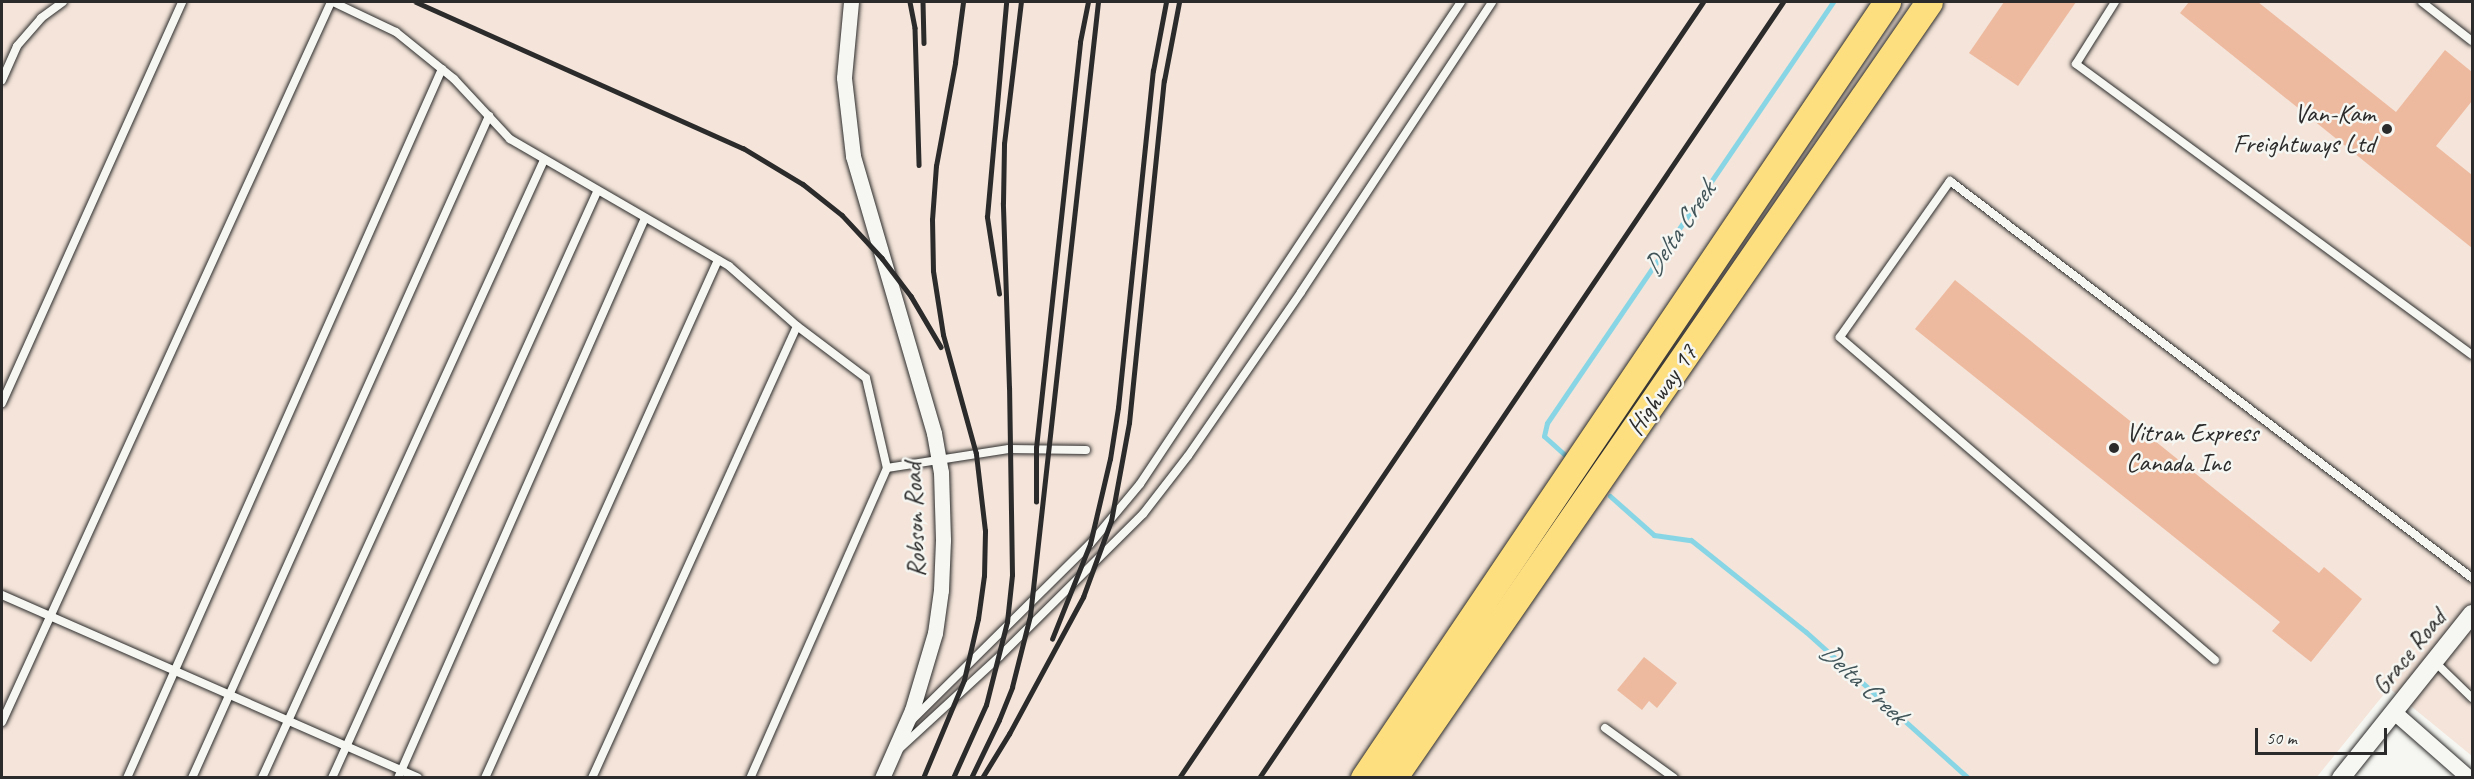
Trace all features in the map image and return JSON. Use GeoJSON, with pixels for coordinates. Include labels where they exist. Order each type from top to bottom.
{"type":"FeatureCollection","features":[{"type":"Feature","properties":{"kind":"highway","name":"Highway 17"},"geometry":{"type":"LineString","coordinates":[[1364,777],[1887,2]]}},
{"type":"Feature","properties":{"kind":"highway","name":"Highway 17"},"geometry":{"type":"LineString","coordinates":[[1393,777],[1929,2]]}},
{"type":"Feature","properties":{"kind":"street","name":"Robson Road"},"geometry":{"type":"LineString","coordinates":[[851,2],[844,78],[848,127],[860,186],[934,433],[939,462],[944,540],[941,590],[935,633],[924,678],[882,777]]}},
{"type":"Feature","properties":{"kind":"street","name":"Grace Road"},"geometry":{"type":"LineString","coordinates":[[2341,777],[2472,614]]}},
{"type":"Feature","properties":{"kind":"street"},"geometry":{"type":"LineString","coordinates":[[2394,712],[2469,777]]}},
{"type":"Feature","properties":{"kind":"lane"},"geometry":{"type":"LineString","coordinates":[[2,80],[17,45],[41,18],[63,2]]}},
{"type":"Feature","properties":{"kind":"lane"},"geometry":{"type":"LineString","coordinates":[[2,403],[182,2]]}},
{"type":"Feature","properties":{"kind":"lane"},"geometry":{"type":"LineString","coordinates":[[2,722],[332,2],[396,32],[442,69],[510,139],[597,192],[729,266],[797,326],[866,378],[887,468],[750,777]]}},
{"type":"Feature","properties":{"kind":"lane"},"geometry":{"type":"LineString","coordinates":[[904,727],[967,669],[1111,522],[1140,484],[1461,2]]}},
{"type":"Feature","properties":{"kind":"lane"},"geometry":{"type":"LineString","coordinates":[[892,755],[1000,656],[1143,514],[1188,456],[1301,292],[1492,2]]}},
{"type":"Feature","properties":{"kind":"lane"},"geometry":{"type":"LineString","coordinates":[[2115,2],[2076,64],[2472,355]]}},
{"type":"Feature","properties":{"kind":"lane"},"geometry":{"type":"LineString","coordinates":[[2422,2],[2472,41]]}},
{"type":"Feature","properties":{"kind":"lane"},"geometry":{"type":"LineString","coordinates":[[127,777],[442,69]]}},
{"type":"Feature","properties":{"kind":"lane"},"geometry":{"type":"LineString","coordinates":[[192,777],[489,116]]}},
{"type":"Feature","properties":{"kind":"lane"},"geometry":{"type":"LineString","coordinates":[[262,777],[544,160]]}},
{"type":"Feature","properties":{"kind":"lane"},"geometry":{"type":"LineString","coordinates":[[2215,660],[1840,337],[1950,181],[2472,578]]}},
{"type":"Feature","properties":{"kind":"lane"},"geometry":{"type":"LineString","coordinates":[[332,777],[597,192]]}},
{"type":"Feature","properties":{"kind":"lane"},"geometry":{"type":"LineString","coordinates":[[399,774],[645,218]]}},
{"type":"Feature","properties":{"kind":"lane"},"geometry":{"type":"LineString","coordinates":[[485,777],[718,260]]}},
{"type":"Feature","properties":{"kind":"lane"},"geometry":{"type":"LineString","coordinates":[[592,777],[797,326]]}},
{"type":"Feature","properties":{"kind":"lane"},"geometry":{"type":"LineString","coordinates":[[887,468],[939,462],[1009,449],[1086,450]]}},
{"type":"Feature","properties":{"kind":"lane"},"geometry":{"type":"LineString","coordinates":[[2,596],[346,746],[399,774],[418,777]]}},
{"type":"Feature","properties":{"kind":"lane"},"geometry":{"type":"LineString","coordinates":[[2434,662],[2471,694]]}},
{"type":"Feature","properties":{"kind":"lane"},"geometry":{"type":"LineString","coordinates":[[1605,728],[1674,777]]}},
{"type":"Feature","properties":{"kind":"shaded area"},"geometry":{"type":"Polygon","coordinates":[[[2,2],[2472,2],[2472,756],[2389,688],[2316,778],[2,777],[2,2]]]}},
{"type":"Feature","properties":{"kind":"building"},"geometry":{"type":"Polygon","coordinates":[[[2004,2],[2076,2],[2018,86],[1969,53],[2004,2]]]}},
{"type":"Feature","properties":{"kind":"building","name":"Van-Kam Freightways Ltd"},"geometry":{"type":"Polygon","coordinates":[[[2189,2],[2258,2],[2396,112],[2445,50],[2472,72],[2472,101],[2436,146],[2472,175],[2472,248],[2180,13],[2189,2]]]}},
{"type":"Feature","properties":{"kind":"building","name":"Vitran Express Canada Inc"},"geometry":{"type":"Polygon","coordinates":[[[1955,280],[2319,573],[2324,567],[2362,599],[2311,662],[2272,631],[2280,622],[1915,329],[1955,280]]]}},
{"type":"Feature","properties":{"kind":"building"},"geometry":{"type":"Polygon","coordinates":[[[1644,657],[1677,683],[1657,708],[1649,701],[1642,710],[1617,690],[1644,657]]]}},
{"type":"Feature","properties":{"kind":"waterway","name":"Delta Creek"},"geometry":{"type":"LineString","coordinates":[[1565,455],[1544,436],[1547,423],[1833,2]]}},
{"type":"Feature","properties":{"kind":"waterway","name":"Delta Creek"},"geometry":{"type":"LineString","coordinates":[[1610,496],[1654,535],[1691,540],[1806,632],[1968,778]]}},
{"type":"Feature","properties":{"kind":"railway"},"geometry":{"type":"LineString","coordinates":[[416,2],[743,148],[803,184],[842,215],[882,258],[911,296],[941,347]]}},
{"type":"Feature","properties":{"kind":"railway"},"geometry":{"type":"LineString","coordinates":[[910,2],[915,28],[919,165]]}},
{"type":"Feature","properties":{"kind":"railway"},"geometry":{"type":"LineString","coordinates":[[923,2],[924,43]]}},
{"type":"Feature","properties":{"kind":"railway"},"geometry":{"type":"LineString","coordinates":[[923,778],[964,680],[978,619],[984,576],[985,531],[976,454],[943,335],[933,271],[932,220],[936,166],[955,63],[963,2]]}},
{"type":"Feature","properties":{"kind":"railway"},"geometry":{"type":"LineString","coordinates":[[999,294],[987,217],[1006,2]]}},
{"type":"Feature","properties":{"kind":"railway"},"geometry":{"type":"LineString","coordinates":[[953,778],[986,705],[1007,622],[1012,575],[1003,203],[1004,144],[1021,2]]}},
{"type":"Feature","properties":{"kind":"railway"},"geometry":{"type":"LineString","coordinates":[[1036,502],[1036,448],[1080,42],[1088,2]]}},
{"type":"Feature","properties":{"kind":"railway"},"geometry":{"type":"LineString","coordinates":[[971,778],[1012,687],[1030,616],[1098,2]]}},
{"type":"Feature","properties":{"kind":"railway"},"geometry":{"type":"LineString","coordinates":[[1052,639],[1090,544],[1110,459],[1118,408],[1153,71],[1166,2]]}},
{"type":"Feature","properties":{"kind":"railway"},"geometry":{"type":"LineString","coordinates":[[982,778],[1009,734],[1083,597],[1111,521],[1129,423],[1164,81],[1179,2]]}},
{"type":"Feature","properties":{"kind":"railway"},"geometry":{"type":"LineString","coordinates":[[1179,778],[1703,2]]}},
{"type":"Feature","properties":{"kind":"railway"},"geometry":{"type":"LineString","coordinates":[[1259,778],[1783,2]]}},
{"type":"Feature","properties":{"kind":"place","name":"Van-Kam Freightways Ltd"},"geometry":{"type":"Point","coordinates":[2387,129]}},
{"type":"Feature","properties":{"kind":"place","name":"Vitran Express Canada Inc"},"geometry":{"type":"Point","coordinates":[2114,448]}}]}
